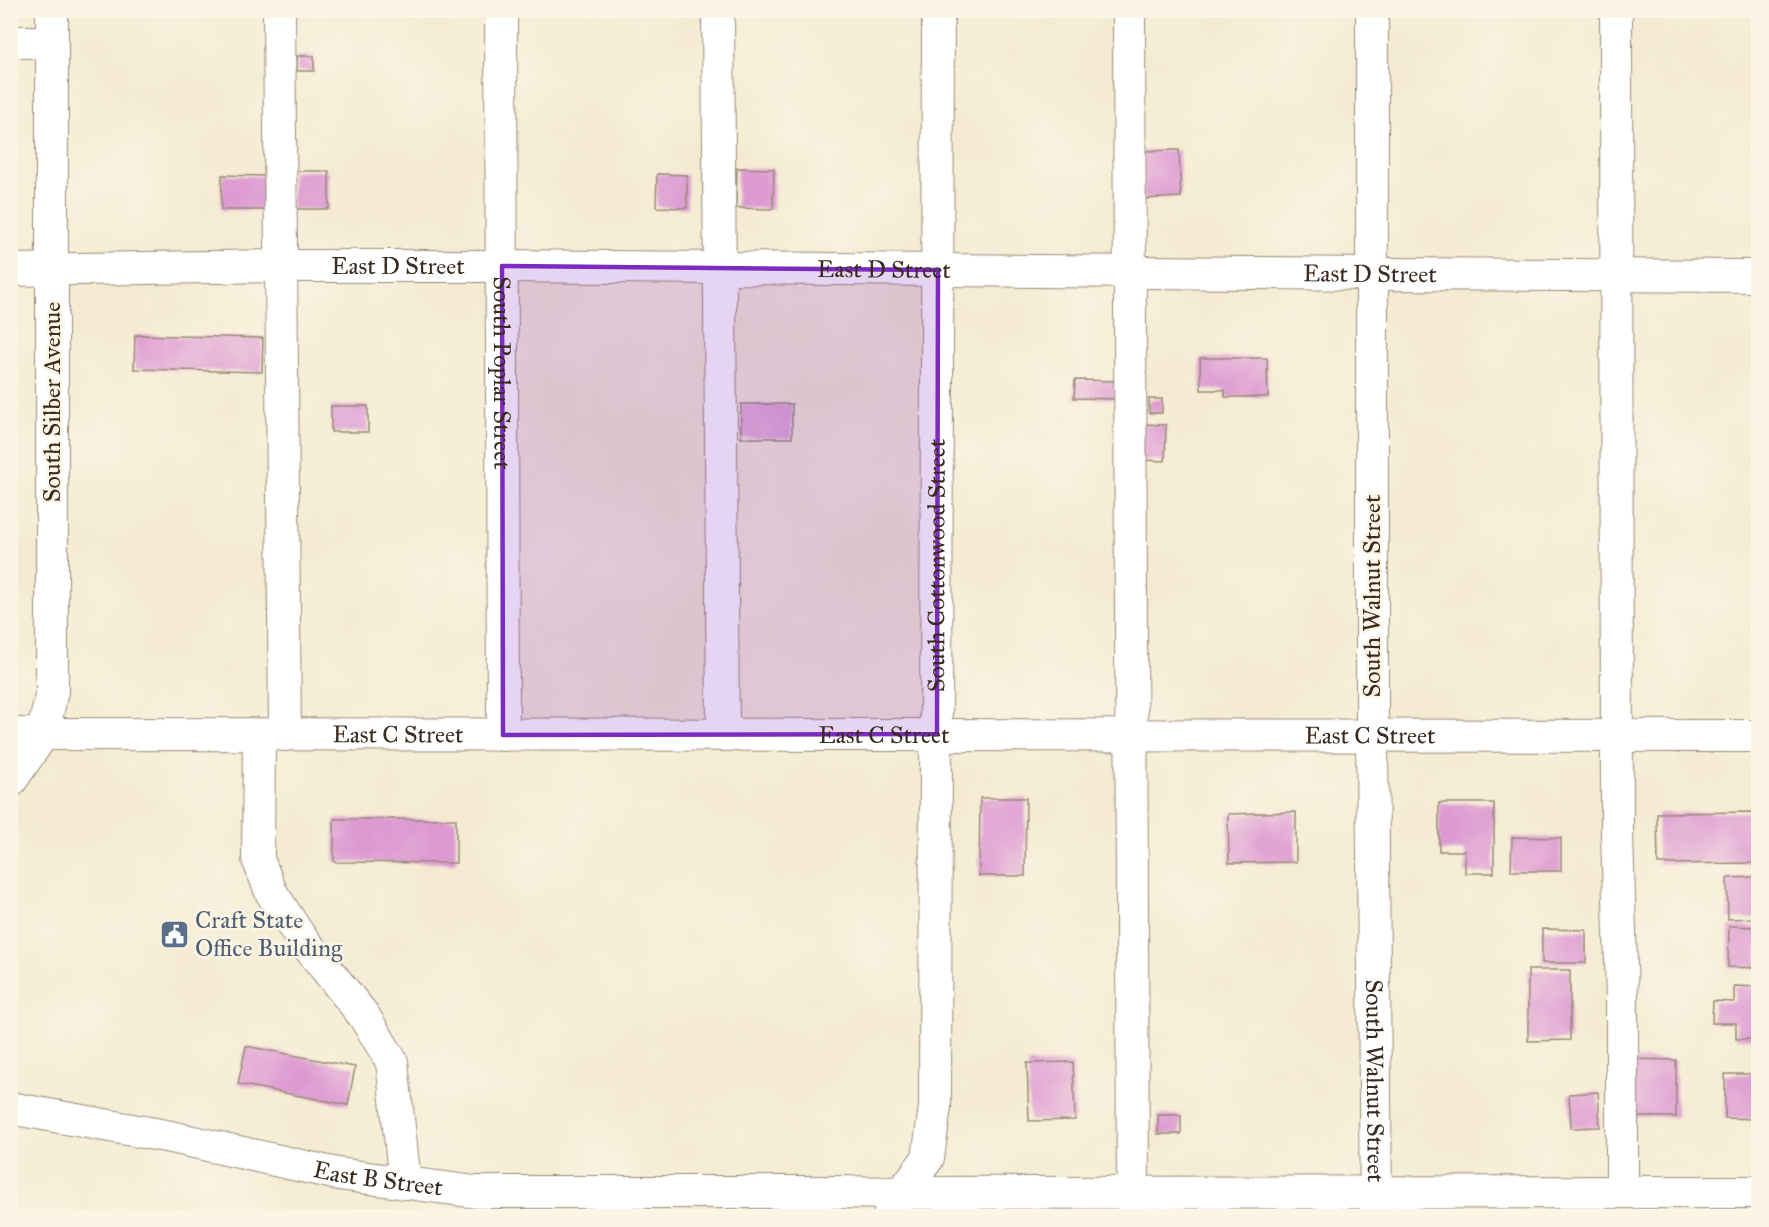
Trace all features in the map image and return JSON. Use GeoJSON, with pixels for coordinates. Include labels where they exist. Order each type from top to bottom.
{"type":"FeatureCollection","features":[{"type":"Feature","properties":{"kind":"street","name":"South Silber Avenue"},"geometry":{"type":"LineString","coordinates":[[10,782],[43,734],[52,691],[52,10]]}},
{"type":"Feature","properties":{"kind":"street"},"geometry":{"type":"LineString","coordinates":[[279,10],[281,266],[272,735],[258,859],[272,892],[299,935],[364,1016],[392,1062],[405,1183]]}},
{"type":"Feature","properties":{"kind":"street","name":"South Poplar Street"},"geometry":{"type":"LineString","coordinates":[[501,10],[503,735]]}},
{"type":"Feature","properties":{"kind":"street"},"geometry":{"type":"LineString","coordinates":[[718,10],[723,735]]}},
{"type":"Feature","properties":{"kind":"street","name":"South Cottonwood Street"},"geometry":{"type":"LineString","coordinates":[[896,1205],[928,1158],[935,1107],[938,10]]}},
{"type":"Feature","properties":{"kind":"street"},"geometry":{"type":"LineString","coordinates":[[1130,10],[1133,1204]]}},
{"type":"Feature","properties":{"kind":"street","name":"South Walnut Street"},"geometry":{"type":"LineString","coordinates":[[1372,10],[1372,735],[1376,1204]]}},
{"type":"Feature","properties":{"kind":"street"},"geometry":{"type":"LineString","coordinates":[[1616,10],[1617,834],[1622,997],[1622,1192]]}},
{"type":"Feature","properties":{"kind":"street"},"geometry":{"type":"LineString","coordinates":[[10,42],[52,42]]}},
{"type":"Feature","properties":{"kind":"street","name":"East D Street"},"geometry":{"type":"LineString","coordinates":[[10,270],[502,266],[1758,276]]}},
{"type":"Feature","properties":{"kind":"street","name":"East C Street"},"geometry":{"type":"LineString","coordinates":[[10,734],[1758,736]]}},
{"type":"Feature","properties":{"kind":"street","name":"East B Street"},"geometry":{"type":"LineString","coordinates":[[10,1108],[171,1137],[338,1174],[476,1192],[831,1192],[896,1205],[1376,1204],[1622,1192],[1758,1192]]}},
{"type":"Feature","properties":{"kind":"highlighted area"},"geometry":{"type":"Polygon","coordinates":[[[502,266],[938,270],[937,734],[503,735],[502,266]]]}},
{"type":"Feature","properties":{"kind":"building"},"geometry":{"type":"Polygon","coordinates":[[[297,56],[314,56],[314,71],[297,71],[297,56]]]}},
{"type":"Feature","properties":{"kind":"building"},"geometry":{"type":"Polygon","coordinates":[[[1179,150],[1181,197],[1143,199],[1141,151],[1179,150]]]}},
{"type":"Feature","properties":{"kind":"building"},"geometry":{"type":"Polygon","coordinates":[[[737,168],[774,169],[773,209],[736,208],[737,168]]]}},
{"type":"Feature","properties":{"kind":"building"},"geometry":{"type":"Polygon","coordinates":[[[292,171],[329,171],[329,209],[291,209],[292,171]]]}},
{"type":"Feature","properties":{"kind":"building"},"geometry":{"type":"Polygon","coordinates":[[[657,174],[687,175],[687,208],[656,207],[657,174]]]}},
{"type":"Feature","properties":{"kind":"building"},"geometry":{"type":"Polygon","coordinates":[[[222,175],[265,176],[265,210],[221,210],[222,175]]]}},
{"type":"Feature","properties":{"kind":"building"},"geometry":{"type":"Polygon","coordinates":[[[135,335],[263,338],[262,372],[134,369],[135,335]]]}},
{"type":"Feature","properties":{"kind":"building"},"geometry":{"type":"Polygon","coordinates":[[[1200,358],[1267,358],[1268,397],[1225,397],[1225,390],[1201,390],[1200,358]]]}},
{"type":"Feature","properties":{"kind":"building"},"geometry":{"type":"Polygon","coordinates":[[[1075,380],[1115,381],[1115,399],[1074,398],[1075,380]]]}},
{"type":"Feature","properties":{"kind":"building"},"geometry":{"type":"Polygon","coordinates":[[[1149,399],[1162,399],[1162,413],[1149,413],[1149,399]]]}},
{"type":"Feature","properties":{"kind":"building"},"geometry":{"type":"Polygon","coordinates":[[[741,404],[792,404],[792,438],[741,438],[741,404]]]}},
{"type":"Feature","properties":{"kind":"building"},"geometry":{"type":"Polygon","coordinates":[[[331,406],[368,406],[368,432],[331,432],[331,406]]]}},
{"type":"Feature","properties":{"kind":"building"},"geometry":{"type":"Polygon","coordinates":[[[1142,424],[1166,425],[1165,461],[1140,460],[1142,424]]]}},
{"type":"Feature","properties":{"kind":"building"},"geometry":{"type":"Polygon","coordinates":[[[980,798],[1026,798],[1025,876],[979,876],[980,798]]]}},
{"type":"Feature","properties":{"kind":"building"},"geometry":{"type":"Polygon","coordinates":[[[1439,803],[1494,803],[1494,873],[1465,873],[1465,851],[1439,851],[1439,803]]]}},
{"type":"Feature","properties":{"kind":"building"},"geometry":{"type":"Polygon","coordinates":[[[1296,812],[1296,862],[1229,863],[1228,814],[1296,812]]]}},
{"type":"Feature","properties":{"kind":"building"},"geometry":{"type":"Polygon","coordinates":[[[1758,812],[1758,863],[1658,864],[1657,813],[1758,812]]]}},
{"type":"Feature","properties":{"kind":"building"},"geometry":{"type":"Polygon","coordinates":[[[334,819],[456,819],[456,863],[334,862],[334,819]]]}},
{"type":"Feature","properties":{"kind":"building"},"geometry":{"type":"Polygon","coordinates":[[[1512,837],[1561,838],[1561,871],[1511,871],[1512,837]]]}},
{"type":"Feature","properties":{"kind":"building"},"geometry":{"type":"Polygon","coordinates":[[[1758,877],[1758,918],[1728,919],[1727,878],[1758,877]]]}},
{"type":"Feature","properties":{"kind":"building"},"geometry":{"type":"Polygon","coordinates":[[[1729,926],[1758,927],[1758,968],[1728,967],[1729,926]]]}},
{"type":"Feature","properties":{"kind":"building"},"geometry":{"type":"Polygon","coordinates":[[[1542,929],[1586,930],[1586,963],[1542,963],[1542,929]]]}},
{"type":"Feature","properties":{"kind":"building"},"geometry":{"type":"Polygon","coordinates":[[[1528,970],[1570,970],[1570,1040],[1528,1041],[1528,970]]]}},
{"type":"Feature","properties":{"kind":"building"},"geometry":{"type":"Polygon","coordinates":[[[1734,986],[1758,987],[1758,1039],[1736,1039],[1736,1023],[1712,1023],[1713,1001],[1734,1002],[1734,986]]]}},
{"type":"Feature","properties":{"kind":"building"},"geometry":{"type":"Polygon","coordinates":[[[246,1046],[355,1067],[348,1105],[238,1084],[246,1046]]]}},
{"type":"Feature","properties":{"kind":"building"},"geometry":{"type":"Polygon","coordinates":[[[1628,1059],[1676,1060],[1676,1117],[1628,1117],[1628,1059]]]}},
{"type":"Feature","properties":{"kind":"building"},"geometry":{"type":"Polygon","coordinates":[[[1073,1062],[1075,1120],[1029,1121],[1027,1063],[1073,1062]]]}},
{"type":"Feature","properties":{"kind":"building"},"geometry":{"type":"Polygon","coordinates":[[[1725,1074],[1758,1074],[1758,1119],[1725,1118],[1725,1074]]]}},
{"type":"Feature","properties":{"kind":"building"},"geometry":{"type":"Polygon","coordinates":[[[1598,1092],[1600,1127],[1571,1128],[1569,1094],[1598,1092]]]}},
{"type":"Feature","properties":{"kind":"building"},"geometry":{"type":"Polygon","coordinates":[[[1158,1115],[1181,1115],[1181,1134],[1158,1134],[1158,1115]]]}},
{"type":"Feature","properties":{"kind":"place","name":"Craft State Office Building"},"geometry":{"type":"Point","coordinates":[174,934]}}]}
